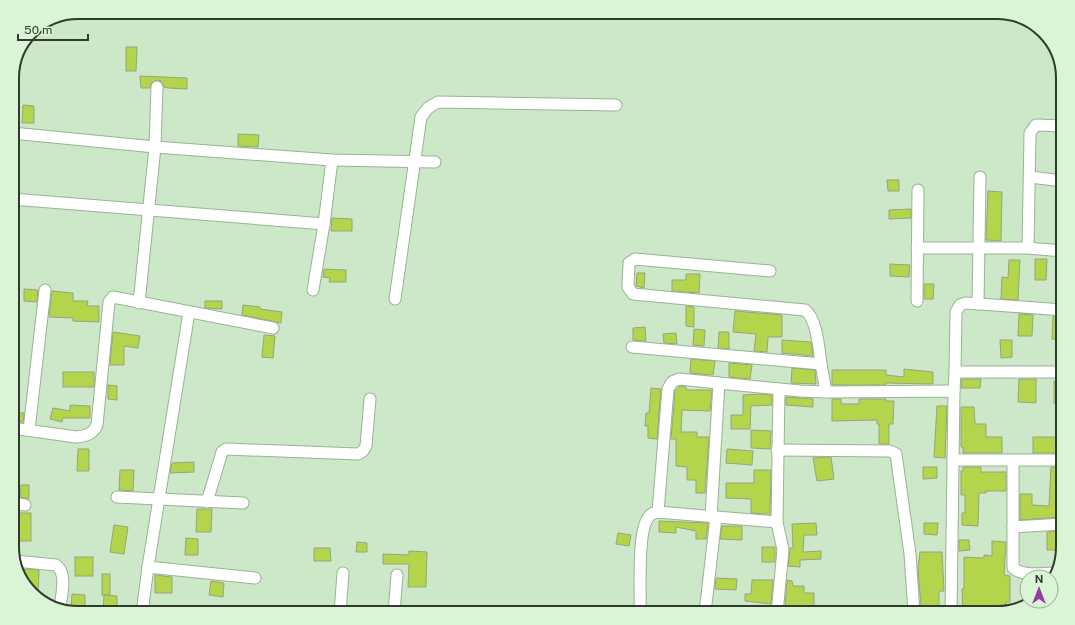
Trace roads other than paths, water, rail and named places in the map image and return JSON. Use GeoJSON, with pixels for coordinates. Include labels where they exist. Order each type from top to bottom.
{"type":"FeatureCollection","features":[{"type":"Feature","properties":{"kind":"street"},"geometry":{"type":"LineString","coordinates":[[139,303],[155,147],[157,87]]}},
{"type":"Feature","properties":{"kind":"street"},"geometry":{"type":"LineString","coordinates":[[395,299],[421,117],[428,108],[438,102],[616,105]]}},
{"type":"Feature","properties":{"kind":"street"},"geometry":{"type":"LineString","coordinates":[[1028,248],[1030,133],[1032,128],[1040,125],[1056,126]]}},
{"type":"Feature","properties":{"kind":"street"},"geometry":{"type":"LineString","coordinates":[[19,134],[155,147],[332,160],[415,160],[435,162]]}},
{"type":"Feature","properties":{"kind":"street"},"geometry":{"type":"LineString","coordinates":[[313,290],[324,224],[332,160]]}},
{"type":"Feature","properties":{"kind":"street"},"geometry":{"type":"LineString","coordinates":[[978,304],[980,177]]}},
{"type":"Feature","properties":{"kind":"street"},"geometry":{"type":"LineString","coordinates":[[1030,177],[1056,180]]}},
{"type":"Feature","properties":{"kind":"street"},"geometry":{"type":"LineString","coordinates":[[917,301],[918,190]]}},
{"type":"Feature","properties":{"kind":"street"},"geometry":{"type":"LineString","coordinates":[[19,200],[324,224]]}},
{"type":"Feature","properties":{"kind":"street"},"geometry":{"type":"LineString","coordinates":[[917,248],[1028,248],[1056,250]]}},
{"type":"Feature","properties":{"kind":"street"},"geometry":{"type":"LineString","coordinates":[[770,271],[635,258],[629,264],[628,287],[633,294],[805,310],[810,315],[818,340],[826,392]]}},
{"type":"Feature","properties":{"kind":"street"},"geometry":{"type":"LineString","coordinates":[[29,430],[45,290]]}},
{"type":"Feature","properties":{"kind":"street"},"geometry":{"type":"LineString","coordinates":[[19,429],[76,437],[84,436],[95,430],[98,425],[109,302],[115,297],[139,303],[273,328]]}},
{"type":"Feature","properties":{"kind":"street"},"geometry":{"type":"LineString","coordinates":[[951,606],[956,312],[960,304],[966,303],[1056,310]]}},
{"type":"Feature","properties":{"kind":"street"},"geometry":{"type":"LineString","coordinates":[[143,606],[158,500],[189,312]]}},
{"type":"Feature","properties":{"kind":"street"},"geometry":{"type":"LineString","coordinates":[[632,347],[821,364]]}},
{"type":"Feature","properties":{"kind":"street"},"geometry":{"type":"LineString","coordinates":[[955,372],[1056,372]]}},
{"type":"Feature","properties":{"kind":"street"},"geometry":{"type":"LineString","coordinates":[[658,512],[668,389],[672,382],[679,379],[826,392],[954,391]]}},
{"type":"Feature","properties":{"kind":"street"},"geometry":{"type":"LineString","coordinates":[[706,606],[714,517],[720,383]]}},
{"type":"Feature","properties":{"kind":"street"},"geometry":{"type":"LineString","coordinates":[[778,606],[784,550],[777,522],[779,389]]}},
{"type":"Feature","properties":{"kind":"street"},"geometry":{"type":"LineString","coordinates":[[207,502],[222,452],[226,449],[358,454],[363,451],[366,446],[370,399]]}},
{"type":"Feature","properties":{"kind":"street"},"geometry":{"type":"LineString","coordinates":[[777,450],[890,451],[896,454],[910,554],[914,606]]}},
{"type":"Feature","properties":{"kind":"street"},"geometry":{"type":"LineString","coordinates":[[953,460],[1056,460]]}},
{"type":"Feature","properties":{"kind":"street"},"geometry":{"type":"LineString","coordinates":[[1013,461],[1013,568],[1019,572]]}},
{"type":"Feature","properties":{"kind":"street"},"geometry":{"type":"LineString","coordinates":[[117,497],[243,503]]}},
{"type":"Feature","properties":{"kind":"street"},"geometry":{"type":"LineString","coordinates":[[19,504],[25,505]]}},
{"type":"Feature","properties":{"kind":"street"},"geometry":{"type":"LineString","coordinates":[[640,606],[641,549],[645,525],[647,518],[651,514],[658,512],[777,522]]}},
{"type":"Feature","properties":{"kind":"street"},"geometry":{"type":"LineString","coordinates":[[1013,527],[1056,524]]}},
{"type":"Feature","properties":{"kind":"street"},"geometry":{"type":"LineString","coordinates":[[21,562],[56,565],[61,569],[63,575],[60,603]]}},
{"type":"Feature","properties":{"kind":"street"},"geometry":{"type":"LineString","coordinates":[[148,567],[255,578]]}},
{"type":"Feature","properties":{"kind":"street"},"geometry":{"type":"LineString","coordinates":[[341,606],[343,573]]}},
{"type":"Feature","properties":{"kind":"street"},"geometry":{"type":"LineString","coordinates":[[395,606],[397,575]]}}]}
